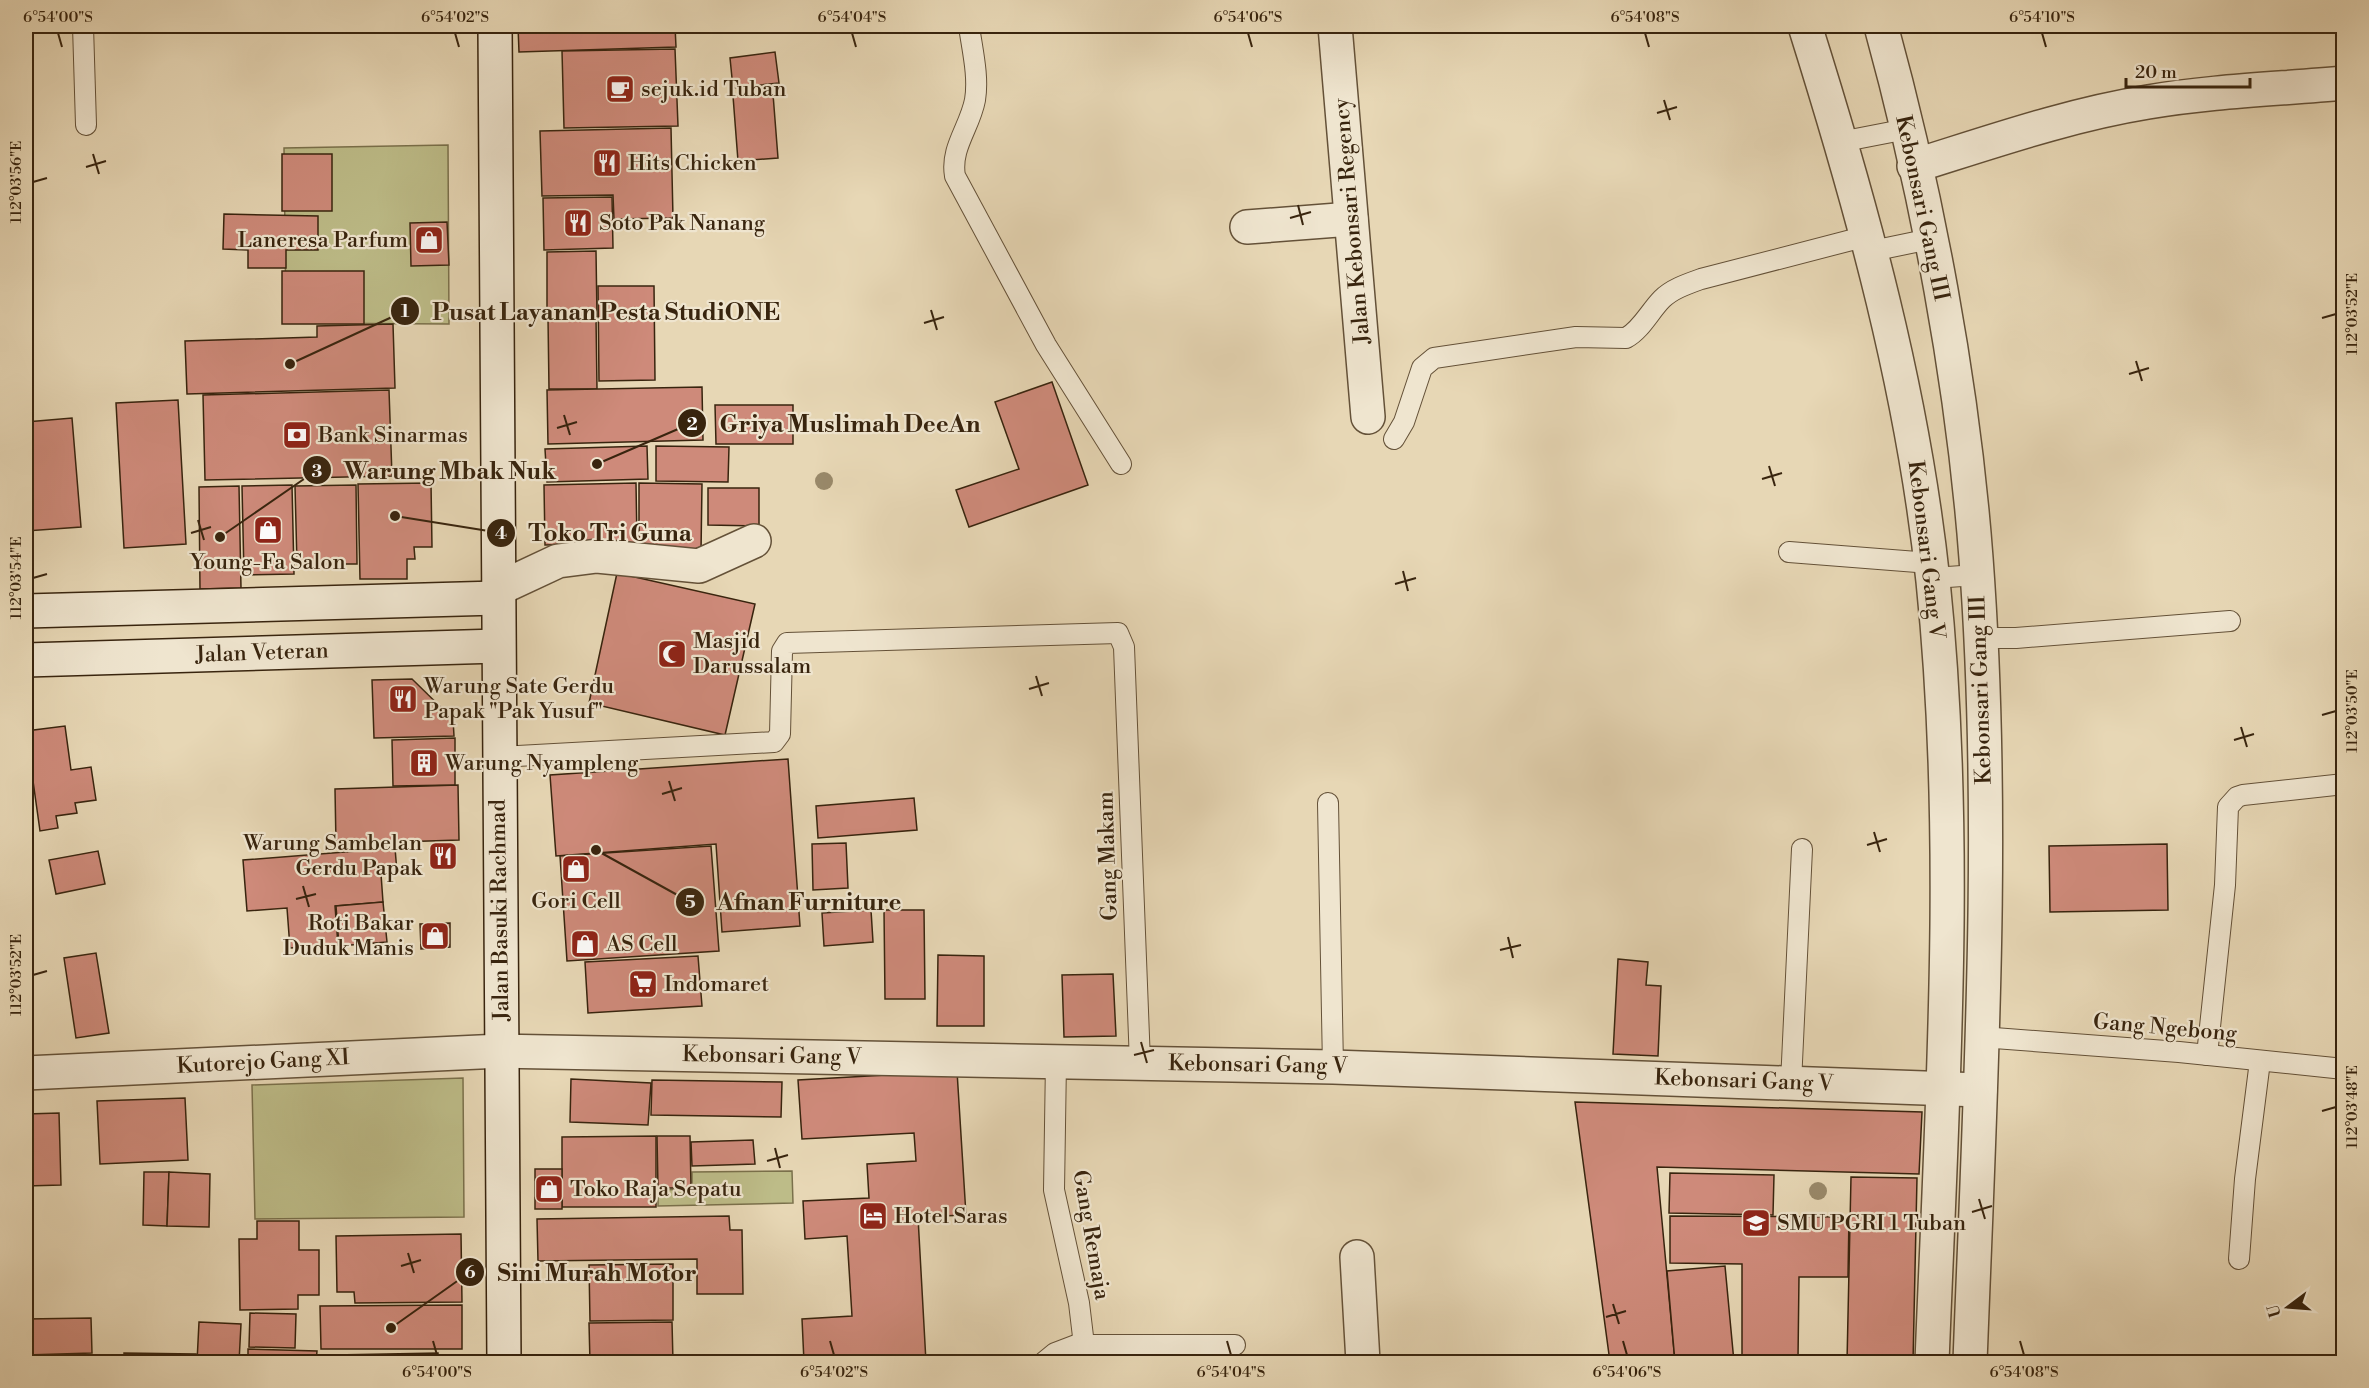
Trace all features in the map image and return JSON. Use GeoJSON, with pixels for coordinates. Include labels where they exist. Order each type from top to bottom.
{"type":"FeatureCollection","features":[{"type":"Feature","properties":{"kind":"street","name":"Jalan Basuki Rachmad"},"geometry":{"type":"LineString","coordinates":[[495,26],[497,594],[504,1362]]}},
{"type":"Feature","properties":{"kind":"street","name":"Jalan Kebonsari Regency"},"geometry":{"type":"LineString","coordinates":[[1335,26],[1368,417]]}},
{"type":"Feature","properties":{"kind":"street","name":"Kebonsari Gang V"},"geometry":{"type":"LineString","coordinates":[[1804,26],[1870,244],[1911,437],[1931,571],[1946,770],[1947,909],[1932,1362]]}},
{"type":"Feature","properties":{"kind":"street","name":"Kebonsari Gang III"},"geometry":{"type":"LineString","coordinates":[[1881,26],[1907,129],[1930,239],[1967,468],[1977,575],[1984,849],[1980,1090],[1970,1362]]}},
{"type":"Feature","properties":{"kind":"street"},"geometry":{"type":"LineString","coordinates":[[1914,166],[2030,130],[2120,107],[2167,99],[2343,83]]}},
{"type":"Feature","properties":{"kind":"street"},"geometry":{"type":"LineString","coordinates":[[1247,226],[1351,219]]}},
{"type":"Feature","properties":{"kind":"street"},"geometry":{"type":"LineString","coordinates":[[26,611],[497,594],[558,561],[597,556],[699,566],[754,541]]}},
{"type":"Feature","properties":{"kind":"street","name":"Jalan Veteran"},"geometry":{"type":"LineString","coordinates":[[26,660],[498,646]]}},
{"type":"Feature","properties":{"kind":"street","name":"Kebonsari Gang V"},"geometry":{"type":"LineString","coordinates":[[501,1050],[1333,1067],[1980,1090]]}},
{"type":"Feature","properties":{"kind":"street","name":"Kutorejo Gang XI"},"geometry":{"type":"LineString","coordinates":[[26,1073],[501,1050]]}},
{"type":"Feature","properties":{"kind":"street"},"geometry":{"type":"LineString","coordinates":[[1358,1257],[1363,1362]]}},
{"type":"Feature","properties":{"kind":"lane"},"geometry":{"type":"LineString","coordinates":[[83,26],[86,125]]}},
{"type":"Feature","properties":{"kind":"lane"},"geometry":{"type":"LineString","coordinates":[[969,26],[976,89],[973,108],[957,148],[953,167],[955,176],[1046,345],[1121,464]]}},
{"type":"Feature","properties":{"kind":"lane"},"geometry":{"type":"LineString","coordinates":[[1840,142],[1907,129]]}},
{"type":"Feature","properties":{"kind":"lane"},"geometry":{"type":"LineString","coordinates":[[1394,439],[1404,422],[1422,368],[1434,358],[1576,337],[1626,338],[1638,328],[1665,297],[1680,287],[1701,279],[1870,244],[1930,239]]}},
{"type":"Feature","properties":{"kind":"lane"},"geometry":{"type":"LineString","coordinates":[[1789,552],[1977,575]]}},
{"type":"Feature","properties":{"kind":"lane"},"geometry":{"type":"LineString","coordinates":[[1980,638],[2016,638],[2230,621]]}},
{"type":"Feature","properties":{"kind":"lane","name":"Gang Makam"},"geometry":{"type":"LineString","coordinates":[[499,757],[774,742],[780,734],[782,651],[787,643],[1113,632],[1121,636],[1124,646],[1140,1063]]}},
{"type":"Feature","properties":{"kind":"lane"},"geometry":{"type":"LineString","coordinates":[[2207,1055],[2225,885],[2228,807],[2237,797],[2243,795],[2343,784]]}},
{"type":"Feature","properties":{"kind":"lane"},"geometry":{"type":"LineString","coordinates":[[1328,803],[1333,1067]]}},
{"type":"Feature","properties":{"kind":"lane"},"geometry":{"type":"LineString","coordinates":[[1791,1083],[1802,849]]}},
{"type":"Feature","properties":{"kind":"lane","name":"Gang Ngebong"},"geometry":{"type":"LineString","coordinates":[[1981,1036],[2343,1069]]}},
{"type":"Feature","properties":{"kind":"lane","name":"Gang Remaja"},"geometry":{"type":"LineString","coordinates":[[1056,1061],[1054,1190],[1079,1303],[1084,1345]]}},
{"type":"Feature","properties":{"kind":"lane"},"geometry":{"type":"LineString","coordinates":[[2239,1259],[2246,1167],[2260,1061]]}},
{"type":"Feature","properties":{"kind":"lane"},"geometry":{"type":"LineString","coordinates":[[1044,1362],[1063,1349],[1084,1345],[1236,1345]]}},
{"type":"Feature","properties":{"kind":"shaded area"},"geometry":{"type":"Polygon","coordinates":[[[448,145],[449,324],[286,323],[284,148],[448,145]]]}},
{"type":"Feature","properties":{"kind":"shaded area"},"geometry":{"type":"Polygon","coordinates":[[[463,1078],[464,1217],[255,1219],[252,1085],[463,1078]]]}},
{"type":"Feature","properties":{"kind":"shaded area"},"geometry":{"type":"Polygon","coordinates":[[[792,1171],[793,1203],[658,1206],[658,1190],[692,1189],[692,1172],[792,1171]]]}},
{"type":"Feature","properties":{"kind":"building"},"geometry":{"type":"Polygon","coordinates":[[[518,26],[675,26],[676,47],[519,52],[518,26]]]}},
{"type":"Feature","properties":{"kind":"building","name":"sejuk.id Tuban"},"geometry":{"type":"Polygon","coordinates":[[[675,49],[678,126],[564,128],[562,51],[675,49]]]}},
{"type":"Feature","properties":{"kind":"building"},"geometry":{"type":"Polygon","coordinates":[[[775,52],[779,83],[733,88],[730,58],[775,52]]]}},
{"type":"Feature","properties":{"kind":"building"},"geometry":{"type":"Polygon","coordinates":[[[773,94],[778,158],[738,161],[733,96],[773,94]]]}},
{"type":"Feature","properties":{"kind":"building","name":"Hits Chicken"},"geometry":{"type":"Polygon","coordinates":[[[671,128],[673,218],[614,219],[613,195],[542,196],[540,131],[671,128]]]}},
{"type":"Feature","properties":{"kind":"building"},"geometry":{"type":"Polygon","coordinates":[[[282,154],[332,154],[332,211],[282,211],[282,154]]]}},
{"type":"Feature","properties":{"kind":"building","name":"Soto Pak Nanang"},"geometry":{"type":"Polygon","coordinates":[[[612,197],[613,248],[544,250],[543,198],[612,197]]]}},
{"type":"Feature","properties":{"kind":"building"},"geometry":{"type":"Polygon","coordinates":[[[224,214],[318,216],[318,250],[286,250],[286,268],[248,268],[248,250],[223,249],[224,214]]]}},
{"type":"Feature","properties":{"kind":"building","name":"Laneresa Parfum"},"geometry":{"type":"Polygon","coordinates":[[[447,222],[449,265],[411,266],[410,223],[447,222]]]}},
{"type":"Feature","properties":{"kind":"building"},"geometry":{"type":"Polygon","coordinates":[[[596,251],[597,317],[547,317],[547,252],[596,251]]]}},
{"type":"Feature","properties":{"kind":"building"},"geometry":{"type":"Polygon","coordinates":[[[282,271],[364,271],[364,324],[282,324],[282,271]]]}},
{"type":"Feature","properties":{"kind":"building"},"geometry":{"type":"Polygon","coordinates":[[[598,286],[654,286],[655,380],[599,381],[598,286]]]}},
{"type":"Feature","properties":{"kind":"building"},"geometry":{"type":"Polygon","coordinates":[[[548,318],[596,318],[597,389],[549,389],[548,318]]]}},
{"type":"Feature","properties":{"kind":"building"},"geometry":{"type":"Polygon","coordinates":[[[393,324],[395,388],[187,394],[185,341],[317,337],[317,326],[393,324]]]}},
{"type":"Feature","properties":{"kind":"building"},"geometry":{"type":"Polygon","coordinates":[[[1052,382],[1088,485],[969,527],[956,490],[1019,469],[995,402],[1052,382]]]}},
{"type":"Feature","properties":{"kind":"building"},"geometry":{"type":"Polygon","coordinates":[[[702,387],[703,440],[548,444],[547,390],[702,387]]]}},
{"type":"Feature","properties":{"kind":"building","name":"Bank Sinarmas"},"geometry":{"type":"Polygon","coordinates":[[[389,390],[392,476],[205,480],[203,395],[389,390]]]}},
{"type":"Feature","properties":{"kind":"building"},"geometry":{"type":"Polygon","coordinates":[[[178,400],[186,544],[124,548],[116,403],[178,400]]]}},
{"type":"Feature","properties":{"kind":"building"},"geometry":{"type":"Polygon","coordinates":[[[715,405],[793,405],[793,444],[716,444],[715,405]]]}},
{"type":"Feature","properties":{"kind":"building"},"geometry":{"type":"Polygon","coordinates":[[[72,418],[81,527],[26,531],[26,422],[72,418]]]}},
{"type":"Feature","properties":{"kind":"building"},"geometry":{"type":"Polygon","coordinates":[[[647,446],[648,479],[547,482],[545,449],[647,446]]]}},
{"type":"Feature","properties":{"kind":"building"},"geometry":{"type":"Polygon","coordinates":[[[656,446],[729,447],[728,482],[656,481],[656,446]]]}},
{"type":"Feature","properties":{"kind":"building"},"geometry":{"type":"Polygon","coordinates":[[[431,483],[432,547],[414,547],[415,559],[407,559],[407,579],[360,579],[358,484],[431,483]]]}},
{"type":"Feature","properties":{"kind":"building"},"geometry":{"type":"Polygon","coordinates":[[[636,483],[637,543],[545,545],[544,485],[636,483]]]}},
{"type":"Feature","properties":{"kind":"building"},"geometry":{"type":"Polygon","coordinates":[[[639,483],[702,484],[701,552],[639,552],[639,483]]]}},
{"type":"Feature","properties":{"kind":"building","name":"Young-Fa Salon"},"geometry":{"type":"Polygon","coordinates":[[[292,485],[294,574],[244,575],[242,486],[292,485]]]}},
{"type":"Feature","properties":{"kind":"building"},"geometry":{"type":"Polygon","coordinates":[[[356,485],[357,564],[297,564],[295,486],[356,485]]]}},
{"type":"Feature","properties":{"kind":"building"},"geometry":{"type":"Polygon","coordinates":[[[239,486],[241,588],[200,589],[199,487],[239,486]]]}},
{"type":"Feature","properties":{"kind":"building"},"geometry":{"type":"Polygon","coordinates":[[[708,488],[759,488],[759,526],[708,525],[708,488]]]}},
{"type":"Feature","properties":{"kind":"building","name":"Masjid Darussalam"},"geometry":{"type":"Polygon","coordinates":[[[617,573],[755,604],[725,735],[589,703],[617,573]]]}},
{"type":"Feature","properties":{"kind":"building","name":"Warung Sate Gerdu Papak \"Pak Yusuf\""},"geometry":{"type":"Polygon","coordinates":[[[412,679],[453,719],[454,736],[374,738],[372,680],[412,679]]]}},
{"type":"Feature","properties":{"kind":"building"},"geometry":{"type":"Polygon","coordinates":[[[65,726],[71,770],[91,767],[96,800],[75,803],[77,813],[56,816],[58,828],[40,831],[26,731],[65,726]]]}},
{"type":"Feature","properties":{"kind":"building","name":"Warung Nyampleng"},"geometry":{"type":"Polygon","coordinates":[[[455,738],[455,785],[393,786],[392,740],[455,738]]]}},
{"type":"Feature","properties":{"kind":"building"},"geometry":{"type":"Polygon","coordinates":[[[788,759],[800,926],[722,932],[716,844],[556,856],[550,775],[788,759]]]}},
{"type":"Feature","properties":{"kind":"building"},"geometry":{"type":"Polygon","coordinates":[[[458,785],[459,840],[336,844],[335,789],[458,785]]]}},
{"type":"Feature","properties":{"kind":"building"},"geometry":{"type":"Polygon","coordinates":[[[914,798],[917,830],[818,838],[816,806],[914,798]]]}},
{"type":"Feature","properties":{"kind":"building"},"geometry":{"type":"Polygon","coordinates":[[[846,843],[848,888],[813,890],[812,844],[846,843]]]}},
{"type":"Feature","properties":{"kind":"building"},"geometry":{"type":"Polygon","coordinates":[[[2167,844],[2168,910],[2050,912],[2049,846],[2167,844]]]}},
{"type":"Feature","properties":{"kind":"building"},"geometry":{"type":"Polygon","coordinates":[[[711,846],[719,951],[567,961],[560,856],[711,846]]]}},
{"type":"Feature","properties":{"kind":"building"},"geometry":{"type":"Polygon","coordinates":[[[395,848],[397,872],[381,874],[383,902],[335,906],[338,945],[290,948],[287,908],[247,911],[243,860],[395,848]]]}},
{"type":"Feature","properties":{"kind":"building"},"geometry":{"type":"Polygon","coordinates":[[[98,851],[105,884],[56,894],[49,860],[98,851]]]}},
{"type":"Feature","properties":{"kind":"building"},"geometry":{"type":"Polygon","coordinates":[[[383,902],[387,942],[339,946],[336,906],[383,902]]]}},
{"type":"Feature","properties":{"kind":"building"},"geometry":{"type":"Polygon","coordinates":[[[871,910],[873,942],[824,946],[822,913],[871,910]]]}},
{"type":"Feature","properties":{"kind":"building"},"geometry":{"type":"Polygon","coordinates":[[[884,910],[924,910],[925,999],[885,999],[884,910]]]}},
{"type":"Feature","properties":{"kind":"building","name":"Roti Bakar Duduk Manis"},"geometry":{"type":"Polygon","coordinates":[[[450,923],[450,947],[421,949],[420,924],[450,923]]]}},
{"type":"Feature","properties":{"kind":"building"},"geometry":{"type":"Polygon","coordinates":[[[96,953],[109,1033],[76,1038],[64,958],[96,953]]]}},
{"type":"Feature","properties":{"kind":"building"},"geometry":{"type":"Polygon","coordinates":[[[938,955],[984,956],[984,1026],[937,1026],[938,955]]]}},
{"type":"Feature","properties":{"kind":"building","name":"Indomaret"},"geometry":{"type":"Polygon","coordinates":[[[698,956],[702,1006],[588,1013],[585,962],[698,956]]]}},
{"type":"Feature","properties":{"kind":"building"},"geometry":{"type":"Polygon","coordinates":[[[1618,959],[1648,962],[1646,985],[1661,986],[1658,1056],[1613,1054],[1618,959]]]}},
{"type":"Feature","properties":{"kind":"building"},"geometry":{"type":"Polygon","coordinates":[[[1113,974],[1116,1036],[1064,1037],[1062,975],[1113,974]]]}},
{"type":"Feature","properties":{"kind":"building","name":"Hotel Saras"},"geometry":{"type":"Polygon","coordinates":[[[957,1071],[966,1215],[918,1217],[926,1362],[804,1362],[802,1319],[852,1316],[847,1236],[805,1239],[803,1201],[869,1198],[867,1164],[916,1161],[914,1133],[802,1139],[798,1080],[957,1071]]]}},
{"type":"Feature","properties":{"kind":"building"},"geometry":{"type":"Polygon","coordinates":[[[571,1079],[651,1083],[648,1125],[570,1122],[571,1079]]]}},
{"type":"Feature","properties":{"kind":"building"},"geometry":{"type":"Polygon","coordinates":[[[652,1080],[782,1082],[781,1117],[651,1115],[652,1080]]]}},
{"type":"Feature","properties":{"kind":"building"},"geometry":{"type":"Polygon","coordinates":[[[185,1098],[188,1160],[100,1164],[97,1101],[185,1098]]]}},
{"type":"Feature","properties":{"kind":"building"},"geometry":{"type":"Polygon","coordinates":[[[1575,1102],[1922,1112],[1919,1174],[1657,1167],[1675,1362],[1610,1362],[1575,1102]]]}},
{"type":"Feature","properties":{"kind":"building"},"geometry":{"type":"Polygon","coordinates":[[[59,1113],[61,1185],[26,1186],[26,1114],[59,1113]]]}},
{"type":"Feature","properties":{"kind":"building"},"geometry":{"type":"Polygon","coordinates":[[[656,1136],[656,1207],[562,1207],[562,1137],[656,1136]]]}},
{"type":"Feature","properties":{"kind":"building"},"geometry":{"type":"Polygon","coordinates":[[[657,1136],[690,1136],[691,1188],[658,1188],[657,1136]]]}},
{"type":"Feature","properties":{"kind":"building"},"geometry":{"type":"Polygon","coordinates":[[[753,1140],[755,1164],[692,1166],[691,1142],[753,1140]]]}},
{"type":"Feature","properties":{"kind":"building","name":"Toko Raja Sepatu"},"geometry":{"type":"Polygon","coordinates":[[[535,1169],[562,1169],[562,1209],[535,1209],[535,1169]]]}},
{"type":"Feature","properties":{"kind":"building"},"geometry":{"type":"Polygon","coordinates":[[[144,1172],[169,1172],[167,1226],[143,1225],[144,1172]]]}},
{"type":"Feature","properties":{"kind":"building"},"geometry":{"type":"Polygon","coordinates":[[[169,1172],[210,1174],[209,1227],[167,1226],[169,1172]]]}},
{"type":"Feature","properties":{"kind":"building"},"geometry":{"type":"Polygon","coordinates":[[[1670,1173],[1774,1175],[1773,1215],[1669,1213],[1670,1173]]]}},
{"type":"Feature","properties":{"kind":"building"},"geometry":{"type":"Polygon","coordinates":[[[1851,1177],[1917,1178],[1913,1362],[1847,1362],[1851,1177]]]}},
{"type":"Feature","properties":{"kind":"building"},"geometry":{"type":"Polygon","coordinates":[[[729,1216],[730,1230],[742,1230],[743,1294],[697,1294],[697,1259],[538,1261],[537,1219],[729,1216]]]}},
{"type":"Feature","properties":{"kind":"building"},"geometry":{"type":"Polygon","coordinates":[[[1670,1216],[1849,1217],[1848,1277],[1799,1277],[1798,1359],[1742,1359],[1742,1264],[1670,1263],[1670,1216]]]}},
{"type":"Feature","properties":{"kind":"building"},"geometry":{"type":"Polygon","coordinates":[[[257,1221],[299,1221],[299,1250],[319,1250],[319,1295],[298,1295],[298,1309],[240,1310],[239,1239],[257,1239],[257,1221]]]}},
{"type":"Feature","properties":{"kind":"building"},"geometry":{"type":"Polygon","coordinates":[[[461,1234],[462,1302],[355,1303],[354,1292],[337,1292],[336,1236],[461,1234]]]}},
{"type":"Feature","properties":{"kind":"building"},"geometry":{"type":"Polygon","coordinates":[[[673,1264],[673,1320],[590,1321],[589,1265],[673,1264]]]}},
{"type":"Feature","properties":{"kind":"building"},"geometry":{"type":"Polygon","coordinates":[[[1725,1266],[1734,1362],[1675,1362],[1667,1271],[1725,1266]]]}},
{"type":"Feature","properties":{"kind":"building"},"geometry":{"type":"Polygon","coordinates":[[[462,1305],[462,1349],[321,1349],[320,1306],[462,1305]]]}},
{"type":"Feature","properties":{"kind":"building"},"geometry":{"type":"Polygon","coordinates":[[[250,1313],[296,1314],[295,1348],[249,1347],[250,1313]]]}},
{"type":"Feature","properties":{"kind":"building"},"geometry":{"type":"Polygon","coordinates":[[[91,1318],[92,1353],[26,1355],[26,1319],[91,1318]]]}},
{"type":"Feature","properties":{"kind":"building"},"geometry":{"type":"Polygon","coordinates":[[[199,1322],[241,1324],[239,1362],[197,1362],[199,1322]]]}},
{"type":"Feature","properties":{"kind":"building"},"geometry":{"type":"Polygon","coordinates":[[[672,1322],[673,1362],[590,1362],[589,1323],[672,1322]]]}},
{"type":"Feature","properties":{"kind":"building"},"geometry":{"type":"Polygon","coordinates":[[[248,1349],[317,1351],[316,1362],[248,1362],[248,1349]]]}},
{"type":"Feature","properties":{"kind":"building"},"geometry":{"type":"Polygon","coordinates":[[[124,1353],[196,1354],[196,1362],[124,1362],[124,1353]]]}},
{"type":"Feature","properties":{"kind":"building"},"geometry":{"type":"Polygon","coordinates":[[[438,1353],[438,1362],[334,1362],[334,1355],[438,1353]]]}},
{"type":"Feature","properties":{"kind":"place","name":"sejuk.id Tuban"},"geometry":{"type":"Point","coordinates":[620,89]}},
{"type":"Feature","properties":{"kind":"place","name":"Hits Chicken"},"geometry":{"type":"Point","coordinates":[607,163]}},
{"type":"Feature","properties":{"kind":"place","name":"Soto Pak Nanang"},"geometry":{"type":"Point","coordinates":[578,223]}},
{"type":"Feature","properties":{"kind":"place","name":"Laneresa Parfum"},"geometry":{"type":"Point","coordinates":[429,240]}},
{"type":"Feature","properties":{"kind":"place","name":"Pusat Layanan Pesta StudiONE"},"geometry":{"type":"Point","coordinates":[290,364]}},
{"type":"Feature","properties":{"kind":"place","name":"Bank Sinarmas"},"geometry":{"type":"Point","coordinates":[297,435]}},
{"type":"Feature","properties":{"kind":"place","name":"Griya Muslimah DeeAn"},"geometry":{"type":"Point","coordinates":[597,464]}},
{"type":"Feature","properties":{"kind":"place","name":"Toko Tri Guna"},"geometry":{"type":"Point","coordinates":[395,516]}},
{"type":"Feature","properties":{"kind":"place","name":"Young-Fa Salon"},"geometry":{"type":"Point","coordinates":[268,530]}},
{"type":"Feature","properties":{"kind":"place","name":"Warung Mbak Nuk"},"geometry":{"type":"Point","coordinates":[220,537]}},
{"type":"Feature","properties":{"kind":"place","name":"Masjid Darussalam"},"geometry":{"type":"Point","coordinates":[672,654]}},
{"type":"Feature","properties":{"kind":"place","name":"Warung Sate Gerdu Papak \"Pak Yusuf\""},"geometry":{"type":"Point","coordinates":[403,699]}},
{"type":"Feature","properties":{"kind":"place","name":"Warung Nyampleng"},"geometry":{"type":"Point","coordinates":[424,763]}},
{"type":"Feature","properties":{"kind":"place","name":"Afnan Furniture"},"geometry":{"type":"Point","coordinates":[596,850]}},
{"type":"Feature","properties":{"kind":"place","name":"Warung Sambelan Gerdu Papak"},"geometry":{"type":"Point","coordinates":[443,856]}},
{"type":"Feature","properties":{"kind":"place","name":"Gori Cell"},"geometry":{"type":"Point","coordinates":[576,869]}},
{"type":"Feature","properties":{"kind":"place","name":"Roti Bakar Duduk Manis"},"geometry":{"type":"Point","coordinates":[435,936]}},
{"type":"Feature","properties":{"kind":"place","name":"AS Cell"},"geometry":{"type":"Point","coordinates":[585,944]}},
{"type":"Feature","properties":{"kind":"place","name":"Indomaret"},"geometry":{"type":"Point","coordinates":[643,984]}},
{"type":"Feature","properties":{"kind":"place","name":"Toko Raja Sepatu"},"geometry":{"type":"Point","coordinates":[549,1189]}},
{"type":"Feature","properties":{"kind":"place","name":"Hotel Saras"},"geometry":{"type":"Point","coordinates":[873,1216]}},
{"type":"Feature","properties":{"kind":"place","name":"SMU PGRI 1 Tuban"},"geometry":{"type":"Point","coordinates":[1756,1223]}},
{"type":"Feature","properties":{"kind":"place","name":"Sini Murah Motor"},"geometry":{"type":"Point","coordinates":[391,1328]}}]}
